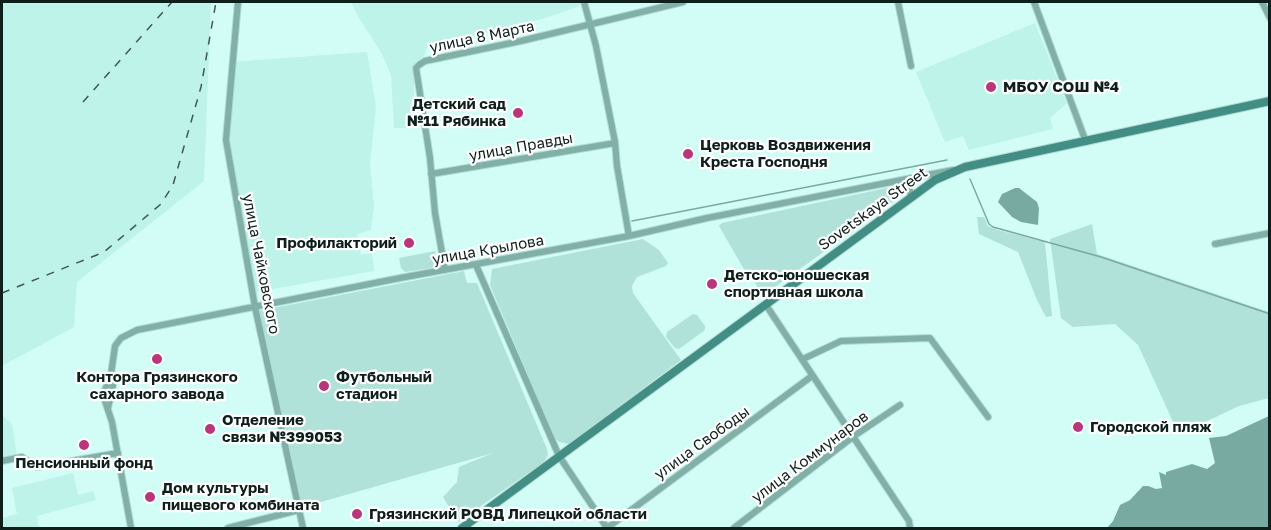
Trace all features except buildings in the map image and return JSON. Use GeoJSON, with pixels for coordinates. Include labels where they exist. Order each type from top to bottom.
{"type":"FeatureCollection","features":[{"type":"Feature","properties":{"kind":"main road","name":"Sovetskaya Street"},"geometry":{"type":"LineString","coordinates":[[462,528],[935,180],[959,168],[1269,101]]}},
{"type":"Feature","properties":{"kind":"street","name":"улица Чайковского"},"geometry":{"type":"LineString","coordinates":[[238,2],[226,140],[255,307],[303,528]]}},
{"type":"Feature","properties":{"kind":"street"},"geometry":{"type":"LineString","coordinates":[[584,2],[591,25],[615,143],[629,236]]}},
{"type":"Feature","properties":{"kind":"street","name":"улица 8 Марта"},"geometry":{"type":"LineString","coordinates":[[446,270],[435,213],[416,68],[425,61],[591,25],[683,2]]}},
{"type":"Feature","properties":{"kind":"street"},"geometry":{"type":"LineString","coordinates":[[898,2],[911,66]]}},
{"type":"Feature","properties":{"kind":"street"},"geometry":{"type":"LineString","coordinates":[[1034,2],[1086,142]]}},
{"type":"Feature","properties":{"kind":"street"},"geometry":{"type":"LineString","coordinates":[[1262,2],[1269,18]]}},
{"type":"Feature","properties":{"kind":"street","name":"улица Правды"},"geometry":{"type":"LineString","coordinates":[[431,174],[615,143]]}},
{"type":"Feature","properties":{"kind":"street","name":"улица Крылова"},"geometry":{"type":"LineString","coordinates":[[131,528],[118,453],[103,395],[111,374],[115,346],[121,338],[137,330],[629,236],[706,218],[959,168]]}},
{"type":"Feature","properties":{"kind":"street"},"geometry":{"type":"LineString","coordinates":[[898,180],[909,186],[911,196]]}},
{"type":"Feature","properties":{"kind":"street"},"geometry":{"type":"LineString","coordinates":[[1215,244],[1269,233]]}},
{"type":"Feature","properties":{"kind":"street"},"geometry":{"type":"LineString","coordinates":[[476,265],[559,456],[607,528]]}},
{"type":"Feature","properties":{"kind":"street"},"geometry":{"type":"LineString","coordinates":[[766,305],[909,521],[910,528]]}},
{"type":"Feature","properties":{"kind":"street"},"geometry":{"type":"LineString","coordinates":[[803,359],[841,340],[930,338],[988,417]]}},
{"type":"Feature","properties":{"kind":"street","name":"улица Свободы"},"geometry":{"type":"LineString","coordinates":[[607,528],[812,376]]}},
{"type":"Feature","properties":{"kind":"street","name":"улица Коммунаров"},"geometry":{"type":"LineString","coordinates":[[734,528],[854,436],[900,405]]}},
{"type":"Feature","properties":{"kind":"street"},"geometry":{"type":"LineString","coordinates":[[2,461],[22,457],[37,467],[118,453]]}},
{"type":"Feature","properties":{"kind":"street"},"geometry":{"type":"LineString","coordinates":[[228,528],[299,510]]}},
{"type":"Feature","properties":{"kind":"shaded area"},"geometry":{"type":"Polygon","coordinates":[[[2,2],[211,2],[204,181],[77,282],[74,327],[2,366],[2,2]]]}},
{"type":"Feature","properties":{"kind":"shaded area"},"geometry":{"type":"Polygon","coordinates":[[[351,2],[579,2],[580,6],[546,18],[427,48],[420,66],[414,68],[414,128],[394,128],[391,75],[382,54],[351,2]]]}},
{"type":"Feature","properties":{"kind":"shaded area","name":"МБОУ СОШ №4"},"geometry":{"type":"Polygon","coordinates":[[[1035,23],[1067,103],[1050,118],[1053,129],[969,150],[963,136],[945,142],[916,72],[1035,23]]]}},
{"type":"Feature","properties":{"kind":"shaded area"},"geometry":{"type":"Polygon","coordinates":[[[367,52],[376,107],[370,163],[374,206],[371,230],[357,234],[361,255],[372,253],[374,271],[256,292],[229,152],[230,62],[367,52]]]}},
{"type":"Feature","properties":{"kind":"shaded area"},"geometry":{"type":"Polygon","coordinates":[[[896,186],[903,188],[902,195],[764,295],[742,266],[719,226],[722,223],[896,186]]]}},
{"type":"Feature","properties":{"kind":"shaded area"},"geometry":{"type":"Polygon","coordinates":[[[1019,188],[1037,202],[1038,225],[1021,222],[1012,217],[998,202],[1002,194],[1019,188]]]}},
{"type":"Feature","properties":{"kind":"shaded area"},"geometry":{"type":"Polygon","coordinates":[[[977,217],[984,217],[988,226],[998,230],[1045,242],[1052,316],[1046,317],[1018,252],[979,234],[977,217]]]}},
{"type":"Feature","properties":{"kind":"shaded area"},"geometry":{"type":"Polygon","coordinates":[[[1092,224],[1097,254],[1269,312],[1269,398],[1239,406],[1184,432],[1174,424],[1138,345],[1115,324],[1073,327],[1061,318],[1050,239],[1092,224]]]}},
{"type":"Feature","properties":{"kind":"shaded area"},"geometry":{"type":"Polygon","coordinates":[[[643,239],[659,250],[668,263],[666,266],[637,277],[632,286],[633,293],[681,360],[569,444],[559,442],[554,437],[490,285],[492,269],[643,239]]]}},
{"type":"Feature","properties":{"kind":"shaded area"},"geometry":{"type":"Polygon","coordinates":[[[435,251],[438,267],[405,272],[401,268],[399,258],[435,251]]]}},
{"type":"Feature","properties":{"kind":"shaded area"},"geometry":{"type":"Polygon","coordinates":[[[464,271],[467,283],[477,283],[547,449],[548,455],[544,462],[458,522],[443,497],[457,482],[459,467],[493,453],[300,508],[258,311],[464,271]]]}},
{"type":"Feature","properties":{"kind":"shaded area"},"geometry":{"type":"Polygon","coordinates":[[[693,314],[697,315],[705,326],[705,330],[679,349],[675,348],[666,337],[667,332],[693,314]]]}},
{"type":"Feature","properties":{"kind":"shaded area"},"geometry":{"type":"Polygon","coordinates":[[[2,415],[12,424],[17,456],[2,459],[2,415]]]}},
{"type":"Feature","properties":{"kind":"shaded area"},"geometry":{"type":"Polygon","coordinates":[[[1269,416],[1269,528],[1107,528],[1120,505],[1130,500],[1143,486],[1162,488],[1159,472],[1166,475],[1166,472],[1192,464],[1207,469],[1215,463],[1209,438],[1226,436],[1269,416]]]}},
{"type":"Feature","properties":{"kind":"shaded area"},"geometry":{"type":"Polygon","coordinates":[[[73,473],[78,495],[93,491],[96,500],[37,516],[39,528],[2,528],[2,518],[17,514],[12,488],[73,473]]]}},
{"type":"Feature","properties":{"kind":"waterway"},"geometry":{"type":"LineString","coordinates":[[632,221],[947,160]]}},
{"type":"Feature","properties":{"kind":"waterway"},"geometry":{"type":"LineString","coordinates":[[970,179],[989,224],[993,227],[1101,257],[1270,314]]}},
{"type":"Feature","properties":{"kind":"railway"},"geometry":{"type":"LineString","coordinates":[[83,102],[172,2]]}},
{"type":"Feature","properties":{"kind":"railway"},"geometry":{"type":"LineString","coordinates":[[2,293],[104,252],[161,204],[173,185],[201,87],[216,2]]}},
{"type":"Feature","properties":{"kind":"place","name":"МБОУ СОШ №4"},"geometry":{"type":"Point","coordinates":[991,87]}},
{"type":"Feature","properties":{"kind":"place","name":"Детский сад №11 Рябинка"},"geometry":{"type":"Point","coordinates":[518,113]}},
{"type":"Feature","properties":{"kind":"place","name":"Церковь Воздвижения Креста Господня"},"geometry":{"type":"Point","coordinates":[688,154]}},
{"type":"Feature","properties":{"kind":"place","name":"Профилакторий"},"geometry":{"type":"Point","coordinates":[409,243]}},
{"type":"Feature","properties":{"kind":"place","name":"Детско-юношеская спортивная школа"},"geometry":{"type":"Point","coordinates":[712,284]}},
{"type":"Feature","properties":{"kind":"place","name":"Контора Грязинского сахарного завода"},"geometry":{"type":"Point","coordinates":[157,359]}},
{"type":"Feature","properties":{"kind":"place","name":"Футбольный стадион"},"geometry":{"type":"Point","coordinates":[324,386]}},
{"type":"Feature","properties":{"kind":"place","name":"Городской пляж"},"geometry":{"type":"Point","coordinates":[1078,427]}},
{"type":"Feature","properties":{"kind":"place","name":"Отделение связи №399053"},"geometry":{"type":"Point","coordinates":[210,429]}},
{"type":"Feature","properties":{"kind":"place","name":"Пенсионный фонд"},"geometry":{"type":"Point","coordinates":[84,445]}},
{"type":"Feature","properties":{"kind":"place","name":"Дом культуры пищевого комбината"},"geometry":{"type":"Point","coordinates":[150,497]}},
{"type":"Feature","properties":{"kind":"place","name":"Грязинский РОВД Липецкой области"},"geometry":{"type":"Point","coordinates":[357,514]}}]}
